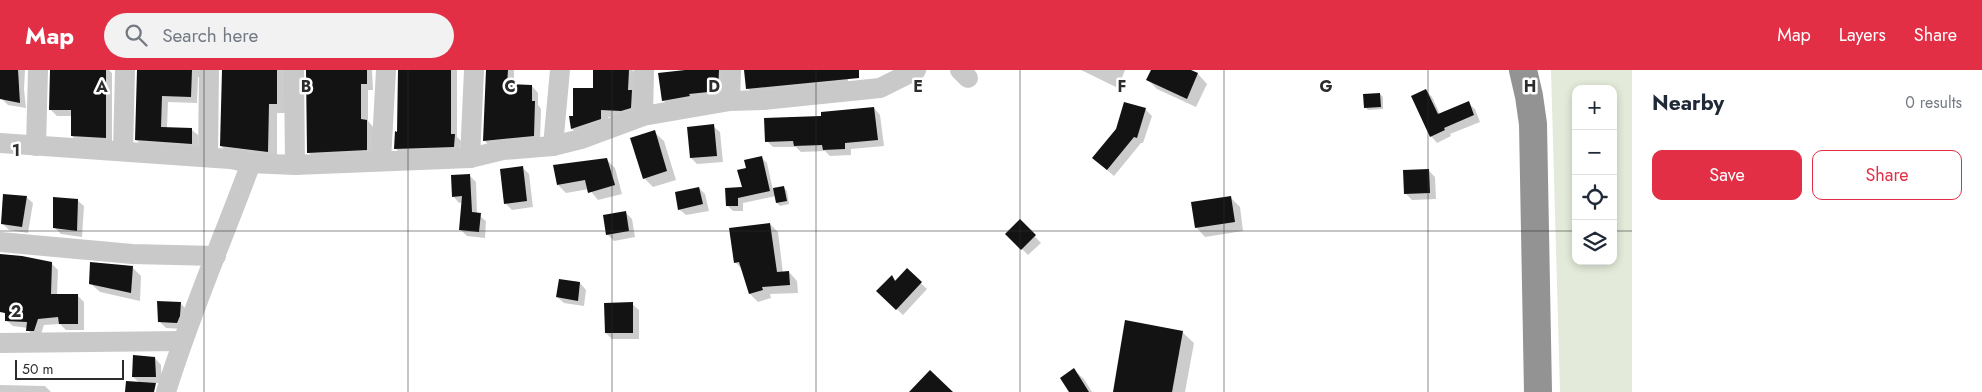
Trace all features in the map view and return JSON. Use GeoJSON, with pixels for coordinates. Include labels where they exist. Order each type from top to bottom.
{"type":"FeatureCollection","features":[{"type":"Feature","properties":{"kind":"highway"},"geometry":{"type":"LineString","coordinates":[[1523,70],[1533,124],[1538,392]]}},
{"type":"Feature","properties":{"kind":"street"},"geometry":{"type":"LineString","coordinates":[[36,146],[38,70]]}},
{"type":"Feature","properties":{"kind":"street"},"geometry":{"type":"LineString","coordinates":[[123,151],[125,70]]}},
{"type":"Feature","properties":{"kind":"street"},"geometry":{"type":"LineString","coordinates":[[208,158],[209,70]]}},
{"type":"Feature","properties":{"kind":"street"},"geometry":{"type":"LineString","coordinates":[[294,70],[295,165]]}},
{"type":"Feature","properties":{"kind":"street"},"geometry":{"type":"LineString","coordinates":[[381,161],[386,70]]}},
{"type":"Feature","properties":{"kind":"street"},"geometry":{"type":"LineString","coordinates":[[470,158],[474,70]]}},
{"type":"Feature","properties":{"kind":"street"},"geometry":{"type":"LineString","coordinates":[[553,146],[560,70]]}},
{"type":"Feature","properties":{"kind":"street"},"geometry":{"type":"LineString","coordinates":[[643,116],[644,70]]}},
{"type":"Feature","properties":{"kind":"street"},"geometry":{"type":"LineString","coordinates":[[730,101],[731,70]]}},
{"type":"Feature","properties":{"kind":"street"},"geometry":{"type":"LineString","coordinates":[[0,143],[295,165],[470,158],[503,150],[553,146],[581,139],[643,116],[730,101],[763,100],[880,88],[916,70]]}},
{"type":"Feature","properties":{"kind":"street"},"geometry":{"type":"LineString","coordinates":[[166,392],[182,341],[251,163]]}},
{"type":"Feature","properties":{"kind":"street"},"geometry":{"type":"LineString","coordinates":[[0,242],[132,254],[216,256]]}},
{"type":"Feature","properties":{"kind":"street"},"geometry":{"type":"LineString","coordinates":[[0,343],[182,341]]}},
{"type":"Feature","properties":{"kind":"green space"},"geometry":{"type":"Polygon","coordinates":[[[1551,70],[1632,70],[1632,392],[1560,392],[1551,70]]]}},
{"type":"Feature","properties":{"kind":"building"},"geometry":{"type":"Polygon","coordinates":[[[0,70],[18,70],[20,103],[0,99],[0,70]]]}},
{"type":"Feature","properties":{"kind":"building"},"geometry":{"type":"Polygon","coordinates":[[[50,70],[106,70],[106,138],[71,136],[71,110],[49,110],[50,70]]]}},
{"type":"Feature","properties":{"kind":"building"},"geometry":{"type":"Polygon","coordinates":[[[137,70],[192,70],[191,97],[162,96],[161,127],[192,128],[192,144],[135,140],[137,70]]]}},
{"type":"Feature","properties":{"kind":"building"},"geometry":{"type":"Polygon","coordinates":[[[222,70],[277,70],[277,104],[269,104],[268,152],[220,146],[222,70]]]}},
{"type":"Feature","properties":{"kind":"building"},"geometry":{"type":"Polygon","coordinates":[[[306,70],[367,70],[367,84],[361,84],[361,119],[367,120],[367,150],[307,153],[306,70]]]}},
{"type":"Feature","properties":{"kind":"building"},"geometry":{"type":"Polygon","coordinates":[[[398,70],[451,70],[451,134],[455,134],[454,147],[394,149],[395,131],[397,132],[398,70]]]}},
{"type":"Feature","properties":{"kind":"building"},"geometry":{"type":"Polygon","coordinates":[[[486,70],[508,70],[507,84],[532,85],[532,101],[535,101],[534,136],[483,141],[486,70]]]}},
{"type":"Feature","properties":{"kind":"building"},"geometry":{"type":"Polygon","coordinates":[[[593,70],[629,70],[628,90],[632,90],[631,108],[621,111],[601,110],[601,119],[571,129],[569,116],[573,116],[573,88],[593,88],[593,70]]]}},
{"type":"Feature","properties":{"kind":"building"},"geometry":{"type":"Polygon","coordinates":[[[685,70],[719,70],[718,91],[689,94],[690,96],[662,101],[658,73],[685,70]]]}},
{"type":"Feature","properties":{"kind":"building"},"geometry":{"type":"Polygon","coordinates":[[[744,70],[859,70],[859,78],[746,89],[744,70]]]}},
{"type":"Feature","properties":{"kind":"building"},"geometry":{"type":"Polygon","coordinates":[[[1151,70],[1191,70],[1198,73],[1187,99],[1146,80],[1151,70]]]}},
{"type":"Feature","properties":{"kind":"building"},"geometry":{"type":"Polygon","coordinates":[[[1426,89],[1438,114],[1469,101],[1474,115],[1444,128],[1445,130],[1430,137],[1411,96],[1426,89]]]}},
{"type":"Feature","properties":{"kind":"building"},"geometry":{"type":"Polygon","coordinates":[[[1380,93],[1381,107],[1364,108],[1363,94],[1380,93]]]}},
{"type":"Feature","properties":{"kind":"building"},"geometry":{"type":"Polygon","coordinates":[[[1124,102],[1146,108],[1137,138],[1134,137],[1107,170],[1092,158],[1116,129],[1124,102]]]}},
{"type":"Feature","properties":{"kind":"building"},"geometry":{"type":"Polygon","coordinates":[[[874,107],[878,140],[845,143],[845,149],[823,150],[822,145],[794,146],[793,141],[765,142],[764,118],[821,116],[821,112],[874,107]]]}},
{"type":"Feature","properties":{"kind":"building"},"geometry":{"type":"Polygon","coordinates":[[[714,124],[717,156],[690,158],[687,127],[714,124]]]}},
{"type":"Feature","properties":{"kind":"building"},"geometry":{"type":"Polygon","coordinates":[[[655,130],[667,171],[643,179],[630,138],[655,130]]]}},
{"type":"Feature","properties":{"kind":"building"},"geometry":{"type":"Polygon","coordinates":[[[762,156],[770,191],[738,198],[738,206],[726,206],[725,188],[742,187],[737,170],[746,168],[744,160],[762,156]]]}},
{"type":"Feature","properties":{"kind":"building"},"geometry":{"type":"Polygon","coordinates":[[[607,158],[615,185],[588,193],[585,180],[557,185],[553,165],[607,158]]]}},
{"type":"Feature","properties":{"kind":"building"},"geometry":{"type":"Polygon","coordinates":[[[523,166],[527,201],[504,204],[500,169],[523,166]]]}},
{"type":"Feature","properties":{"kind":"building"},"geometry":{"type":"Polygon","coordinates":[[[1429,169],[1430,193],[1404,194],[1403,170],[1429,169]]]}},
{"type":"Feature","properties":{"kind":"building"},"geometry":{"type":"Polygon","coordinates":[[[470,174],[472,212],[481,213],[479,232],[459,230],[462,196],[452,197],[451,175],[470,174]]]}},
{"type":"Feature","properties":{"kind":"building"},"geometry":{"type":"Polygon","coordinates":[[[784,186],[787,201],[776,203],[773,188],[784,186]]]}},
{"type":"Feature","properties":{"kind":"building"},"geometry":{"type":"Polygon","coordinates":[[[699,187],[703,204],[678,210],[675,192],[699,187]]]}},
{"type":"Feature","properties":{"kind":"building"},"geometry":{"type":"Polygon","coordinates":[[[3,194],[27,196],[22,227],[1,224],[3,194]]]}},
{"type":"Feature","properties":{"kind":"building"},"geometry":{"type":"Polygon","coordinates":[[[1231,196],[1235,222],[1195,228],[1191,202],[1231,196]]]}},
{"type":"Feature","properties":{"kind":"building"},"geometry":{"type":"Polygon","coordinates":[[[53,197],[78,199],[77,231],[53,228],[53,197]]]}},
{"type":"Feature","properties":{"kind":"building"},"geometry":{"type":"Polygon","coordinates":[[[626,211],[629,231],[606,235],[603,215],[626,211]]]}},
{"type":"Feature","properties":{"kind":"building"},"geometry":{"type":"Polygon","coordinates":[[[1020,219],[1036,235],[1021,250],[1005,234],[1020,219]]]}},
{"type":"Feature","properties":{"kind":"building"},"geometry":{"type":"Polygon","coordinates":[[[770,223],[777,272],[789,271],[790,285],[762,287],[763,290],[749,294],[739,262],[734,263],[729,228],[770,223]]]}},
{"type":"Feature","properties":{"kind":"building"},"geometry":{"type":"Polygon","coordinates":[[[0,254],[52,262],[51,294],[78,294],[78,324],[59,324],[58,317],[38,319],[34,331],[26,331],[27,322],[5,321],[5,313],[0,312],[0,254]]]}},
{"type":"Feature","properties":{"kind":"building"},"geometry":{"type":"Polygon","coordinates":[[[90,262],[133,266],[131,293],[89,284],[90,262]]]}},
{"type":"Feature","properties":{"kind":"building"},"geometry":{"type":"Polygon","coordinates":[[[907,268],[922,282],[896,310],[876,291],[892,275],[895,281],[907,268]]]}},
{"type":"Feature","properties":{"kind":"building"},"geometry":{"type":"Polygon","coordinates":[[[559,279],[580,282],[578,301],[556,297],[559,279]]]}},
{"type":"Feature","properties":{"kind":"building"},"geometry":{"type":"Polygon","coordinates":[[[157,301],[181,302],[180,316],[177,323],[158,322],[157,301]]]}},
{"type":"Feature","properties":{"kind":"building"},"geometry":{"type":"Polygon","coordinates":[[[633,302],[633,333],[605,333],[604,303],[633,302]]]}},
{"type":"Feature","properties":{"kind":"building"},"geometry":{"type":"Polygon","coordinates":[[[1125,320],[1183,331],[1172,392],[1113,392],[1125,320]]]}},
{"type":"Feature","properties":{"kind":"building"},"geometry":{"type":"Polygon","coordinates":[[[133,355],[155,357],[156,377],[132,377],[133,355]]]}},
{"type":"Feature","properties":{"kind":"building"},"geometry":{"type":"Polygon","coordinates":[[[1074,368],[1089,392],[1069,392],[1060,378],[1074,368]]]}},
{"type":"Feature","properties":{"kind":"building"},"geometry":{"type":"Polygon","coordinates":[[[930,370],[953,392],[909,392],[930,370]]]}},
{"type":"Feature","properties":{"kind":"building"},"geometry":{"type":"Polygon","coordinates":[[[126,381],[156,383],[154,392],[125,392],[126,381]]]}}]}
